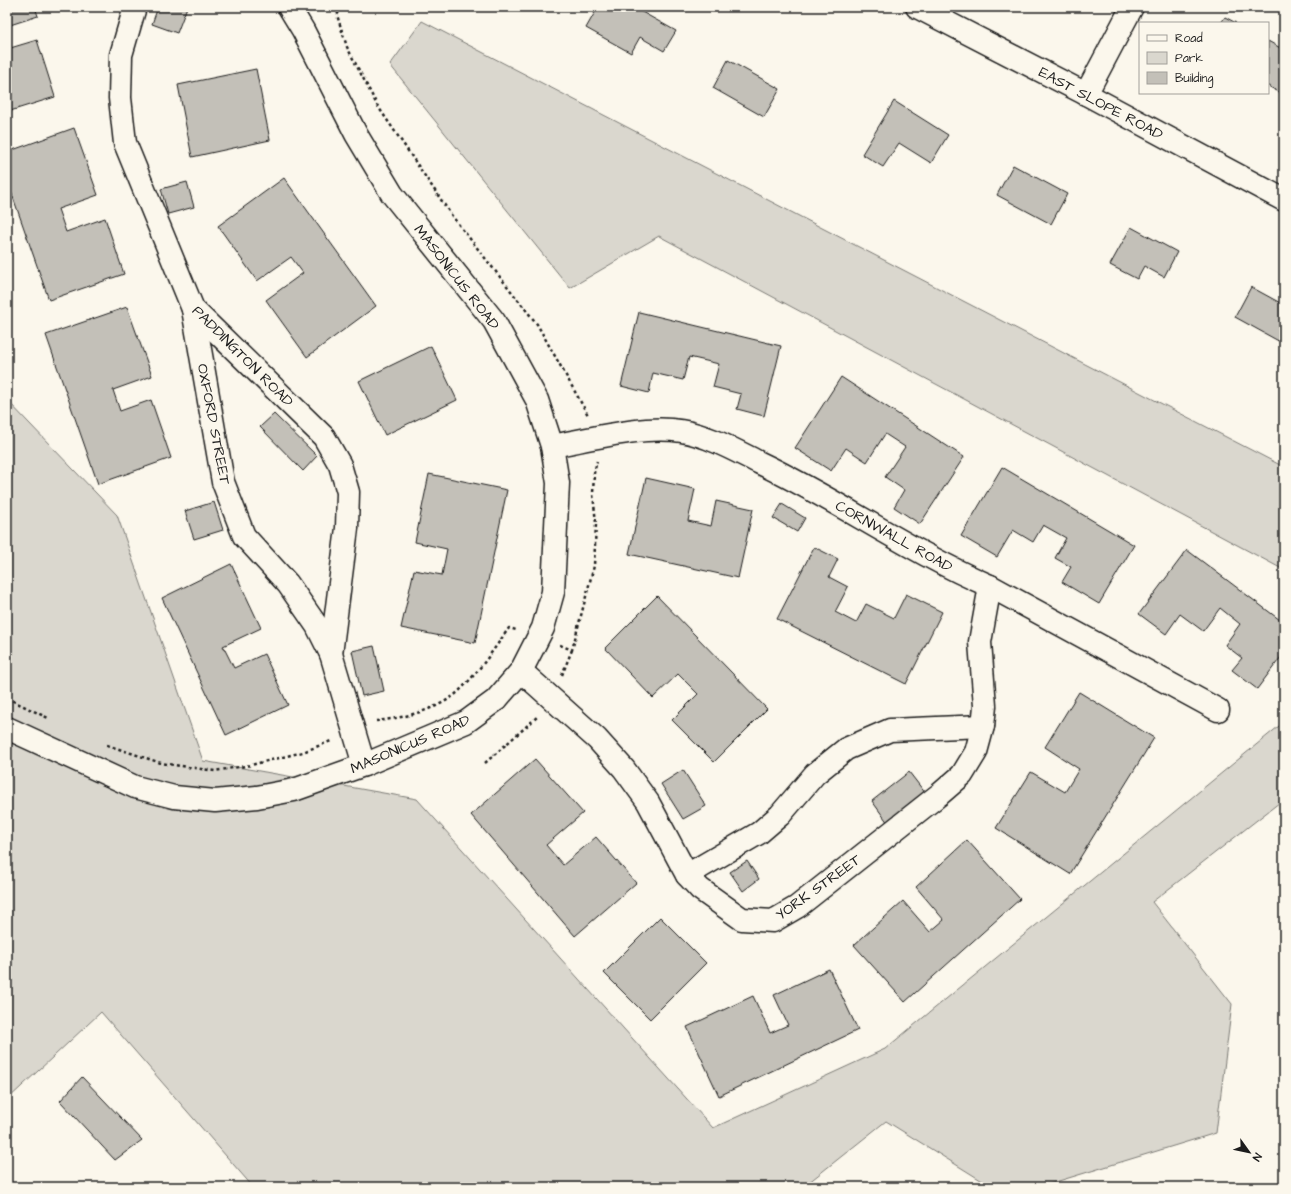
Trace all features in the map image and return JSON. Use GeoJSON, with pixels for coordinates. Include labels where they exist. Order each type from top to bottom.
{"type":"FeatureCollection","features":[{"type":"Feature","properties":{"kind":"street","name":"PADDINGTON ROAD"},"geometry":{"type":"LineString","coordinates":[[135,7],[121,55],[120,98],[125,142],[193,309],[273,385],[324,437],[340,465],[348,492],[347,528],[331,654]]}},
{"type":"Feature","properties":{"kind":"street","name":"MASONICUS ROAD"},"geometry":{"type":"LineString","coordinates":[[7,728],[135,787],[174,797],[215,801],[257,797],[294,790],[364,765],[466,722],[496,700],[521,671],[543,628],[553,592],[558,483],[552,446],[537,400],[494,321],[392,194],[356,134],[303,30],[289,7]]}},
{"type":"Feature","properties":{"kind":"street","name":"EAST SLOPE ROAD"},"geometry":{"type":"LineString","coordinates":[[917,7],[1086,94],[1284,200]]}},
{"type":"Feature","properties":{"kind":"street"},"geometry":{"type":"LineString","coordinates":[[1086,94],[1132,7]]}},
{"type":"Feature","properties":{"kind":"street","name":"OXFORD STREET"},"geometry":{"type":"LineString","coordinates":[[193,309],[223,482],[244,536],[288,584],[317,626],[331,654],[364,765]]}},
{"type":"Feature","properties":{"kind":"street","name":"CORNWALL ROAD"},"geometry":{"type":"LineString","coordinates":[[552,446],[650,430],[681,431],[711,439],[787,476],[954,570],[990,586],[1218,710]]}},
{"type":"Feature","properties":{"kind":"street","name":"YORK STREET"},"geometry":{"type":"LineString","coordinates":[[521,671],[597,739],[624,768],[648,802],[687,875],[700,889],[742,919],[773,921],[797,907],[940,794],[962,774],[976,752],[983,726],[985,706],[980,642],[990,586]]}},
{"type":"Feature","properties":{"kind":"street"},"geometry":{"type":"LineString","coordinates":[[687,875],[760,833],[780,814],[815,774],[846,750],[876,734],[890,730],[983,726]]}},
{"type":"Feature","properties":{"kind":"path"},"geometry":{"type":"LineString","coordinates":[[106,745],[161,763],[215,770],[251,765],[303,752],[332,740],[336,734],[353,727],[374,721],[394,719],[429,709],[458,692],[478,670],[509,628],[539,636],[572,650],[594,566],[596,523],[593,494],[594,473],[598,458],[593,439],[593,423],[537,324],[452,216],[377,105],[347,47],[337,15],[342,7]]}},
{"type":"Feature","properties":{"kind":"path"},"geometry":{"type":"LineString","coordinates":[[7,698],[57,722]]}},
{"type":"Feature","properties":{"kind":"green space"},"geometry":{"type":"Polygon","coordinates":[[[422,21],[1284,467],[1284,570],[659,236],[570,288],[390,65],[422,21]]]}},
{"type":"Feature","properties":{"kind":"green space"},"geometry":{"type":"Polygon","coordinates":[[[7,400],[117,515],[203,761],[417,799],[713,1128],[885,1049],[1284,722],[1284,799],[1152,902],[1232,1004],[1216,1133],[1039,1187],[992,1187],[886,1121],[803,1187],[253,1187],[101,1012],[7,1100],[7,400]]]}},
{"type":"Feature","properties":{"kind":"building"},"geometry":{"type":"Polygon","coordinates":[[[7,7],[35,7],[38,16],[7,26],[7,7]]]}},
{"type":"Feature","properties":{"kind":"building"},"geometry":{"type":"Polygon","coordinates":[[[158,7],[187,7],[177,33],[152,24],[158,7]]]}},
{"type":"Feature","properties":{"kind":"building"},"geometry":{"type":"Polygon","coordinates":[[[598,7],[633,7],[676,31],[664,51],[640,37],[631,53],[586,28],[598,7]]]}},
{"type":"Feature","properties":{"kind":"building"},"geometry":{"type":"Polygon","coordinates":[[[1225,17],[1234,22],[1222,22],[1225,17]]]}},
{"type":"Feature","properties":{"kind":"building"},"geometry":{"type":"Polygon","coordinates":[[[37,40],[55,97],[7,112],[7,49],[37,40]]]}},
{"type":"Feature","properties":{"kind":"building"},"geometry":{"type":"Polygon","coordinates":[[[1269,42],[1284,50],[1284,95],[1269,87],[1269,42]]]}},
{"type":"Feature","properties":{"kind":"building"},"geometry":{"type":"Polygon","coordinates":[[[728,60],[780,89],[764,117],[713,88],[728,60]]]}},
{"type":"Feature","properties":{"kind":"building"},"geometry":{"type":"Polygon","coordinates":[[[256,69],[270,140],[192,157],[178,85],[256,69]]]}},
{"type":"Feature","properties":{"kind":"building"},"geometry":{"type":"Polygon","coordinates":[[[894,101],[948,135],[931,163],[899,143],[883,167],[862,154],[894,101]]]}},
{"type":"Feature","properties":{"kind":"building"},"geometry":{"type":"Polygon","coordinates":[[[74,128],[98,195],[58,209],[66,232],[105,218],[124,274],[49,300],[7,180],[7,152],[74,128]]]}},
{"type":"Feature","properties":{"kind":"building"},"geometry":{"type":"Polygon","coordinates":[[[1013,165],[1067,194],[1051,224],[997,195],[1013,165]]]}},
{"type":"Feature","properties":{"kind":"building"},"geometry":{"type":"Polygon","coordinates":[[[284,178],[376,306],[307,357],[266,300],[303,273],[291,257],[257,281],[218,226],[284,178]]]}},
{"type":"Feature","properties":{"kind":"building"},"geometry":{"type":"Polygon","coordinates":[[[187,182],[194,207],[168,214],[161,189],[187,182]]]}},
{"type":"Feature","properties":{"kind":"building"},"geometry":{"type":"Polygon","coordinates":[[[1131,227],[1177,252],[1164,277],[1144,266],[1137,279],[1110,265],[1131,227]]]}},
{"type":"Feature","properties":{"kind":"building"},"geometry":{"type":"Polygon","coordinates":[[[1251,287],[1284,305],[1284,344],[1235,317],[1251,287]]]}},
{"type":"Feature","properties":{"kind":"building"},"geometry":{"type":"Polygon","coordinates":[[[127,307],[152,376],[113,390],[120,411],[151,400],[171,458],[98,484],[46,335],[127,307]]]}},
{"type":"Feature","properties":{"kind":"building"},"geometry":{"type":"Polygon","coordinates":[[[639,312],[781,346],[764,416],[737,409],[741,394],[713,387],[719,364],[689,357],[683,380],[653,373],[649,393],[621,386],[639,312]]]}},
{"type":"Feature","properties":{"kind":"building"},"geometry":{"type":"Polygon","coordinates":[[[431,346],[457,400],[385,435],[359,381],[431,346]]]}},
{"type":"Feature","properties":{"kind":"building"},"geometry":{"type":"Polygon","coordinates":[[[841,377],[964,457],[920,524],[894,507],[904,490],[885,477],[905,447],[885,434],[867,462],[846,448],[831,471],[795,448],[841,377]]]}},
{"type":"Feature","properties":{"kind":"building"},"geometry":{"type":"Polygon","coordinates":[[[274,414],[317,456],[303,471],[260,427],[274,414]]]}},
{"type":"Feature","properties":{"kind":"building"},"geometry":{"type":"Polygon","coordinates":[[[1002,467],[1134,545],[1099,604],[1062,582],[1071,567],[1055,558],[1066,538],[1043,525],[1033,542],[1013,530],[997,557],[961,536],[1002,467]]]}},
{"type":"Feature","properties":{"kind":"building"},"geometry":{"type":"Polygon","coordinates":[[[429,474],[507,490],[475,643],[401,628],[414,570],[442,575],[447,549],[415,542],[429,474]]]}},
{"type":"Feature","properties":{"kind":"building"},"geometry":{"type":"Polygon","coordinates":[[[646,478],[695,489],[688,521],[711,526],[716,501],[753,509],[738,578],[629,554],[646,478]]]}},
{"type":"Feature","properties":{"kind":"building"},"geometry":{"type":"Polygon","coordinates":[[[214,502],[223,530],[194,539],[185,511],[214,502]]]}},
{"type":"Feature","properties":{"kind":"building"},"geometry":{"type":"Polygon","coordinates":[[[782,504],[805,518],[797,532],[773,518],[782,504]]]}},
{"type":"Feature","properties":{"kind":"building"},"geometry":{"type":"Polygon","coordinates":[[[814,547],[838,559],[829,577],[848,587],[835,612],[856,623],[866,604],[894,618],[906,594],[942,612],[906,684],[777,619],[814,547]]]}},
{"type":"Feature","properties":{"kind":"building"},"geometry":{"type":"Polygon","coordinates":[[[1187,550],[1284,623],[1284,653],[1257,689],[1232,670],[1242,658],[1225,645],[1240,624],[1220,608],[1203,631],[1180,614],[1166,634],[1139,614],[1187,550]]]}},
{"type":"Feature","properties":{"kind":"building"},"geometry":{"type":"Polygon","coordinates":[[[231,564],[261,628],[223,646],[234,668],[264,654],[288,705],[226,735],[162,598],[231,564]]]}},
{"type":"Feature","properties":{"kind":"building"},"geometry":{"type":"Polygon","coordinates":[[[657,596],[767,709],[714,762],[672,720],[698,694],[678,674],[653,698],[605,648],[657,596]]]}},
{"type":"Feature","properties":{"kind":"building"},"geometry":{"type":"Polygon","coordinates":[[[374,646],[384,691],[362,696],[352,651],[374,646]]]}},
{"type":"Feature","properties":{"kind":"building"},"geometry":{"type":"Polygon","coordinates":[[[1079,692],[1154,738],[1070,874],[996,828],[1031,772],[1065,792],[1079,769],[1045,747],[1079,692]]]}},
{"type":"Feature","properties":{"kind":"building"},"geometry":{"type":"Polygon","coordinates":[[[535,759],[583,813],[546,845],[563,865],[596,837],[636,883],[575,936],[471,815],[535,759]]]}},
{"type":"Feature","properties":{"kind":"building"},"geometry":{"type":"Polygon","coordinates":[[[683,770],[706,806],[683,819],[661,784],[683,770]]]}},
{"type":"Feature","properties":{"kind":"building"},"geometry":{"type":"Polygon","coordinates":[[[909,772],[926,794],[888,823],[872,801],[909,772]]]}},
{"type":"Feature","properties":{"kind":"building"},"geometry":{"type":"Polygon","coordinates":[[[967,840],[1020,899],[905,1002],[854,945],[903,901],[930,932],[944,920],[916,887],[967,840]]]}},
{"type":"Feature","properties":{"kind":"building"},"geometry":{"type":"Polygon","coordinates":[[[747,861],[759,879],[743,891],[730,872],[747,861]]]}},
{"type":"Feature","properties":{"kind":"building"},"geometry":{"type":"Polygon","coordinates":[[[660,917],[706,963],[650,1019],[604,973],[660,917]]]}},
{"type":"Feature","properties":{"kind":"building"},"geometry":{"type":"Polygon","coordinates":[[[829,969],[858,1030],[719,1096],[687,1027],[753,996],[770,1033],[788,1025],[774,995],[829,969]]]}},
{"type":"Feature","properties":{"kind":"building"},"geometry":{"type":"Polygon","coordinates":[[[82,1077],[142,1140],[115,1160],[60,1101],[82,1077]]]}}]}
